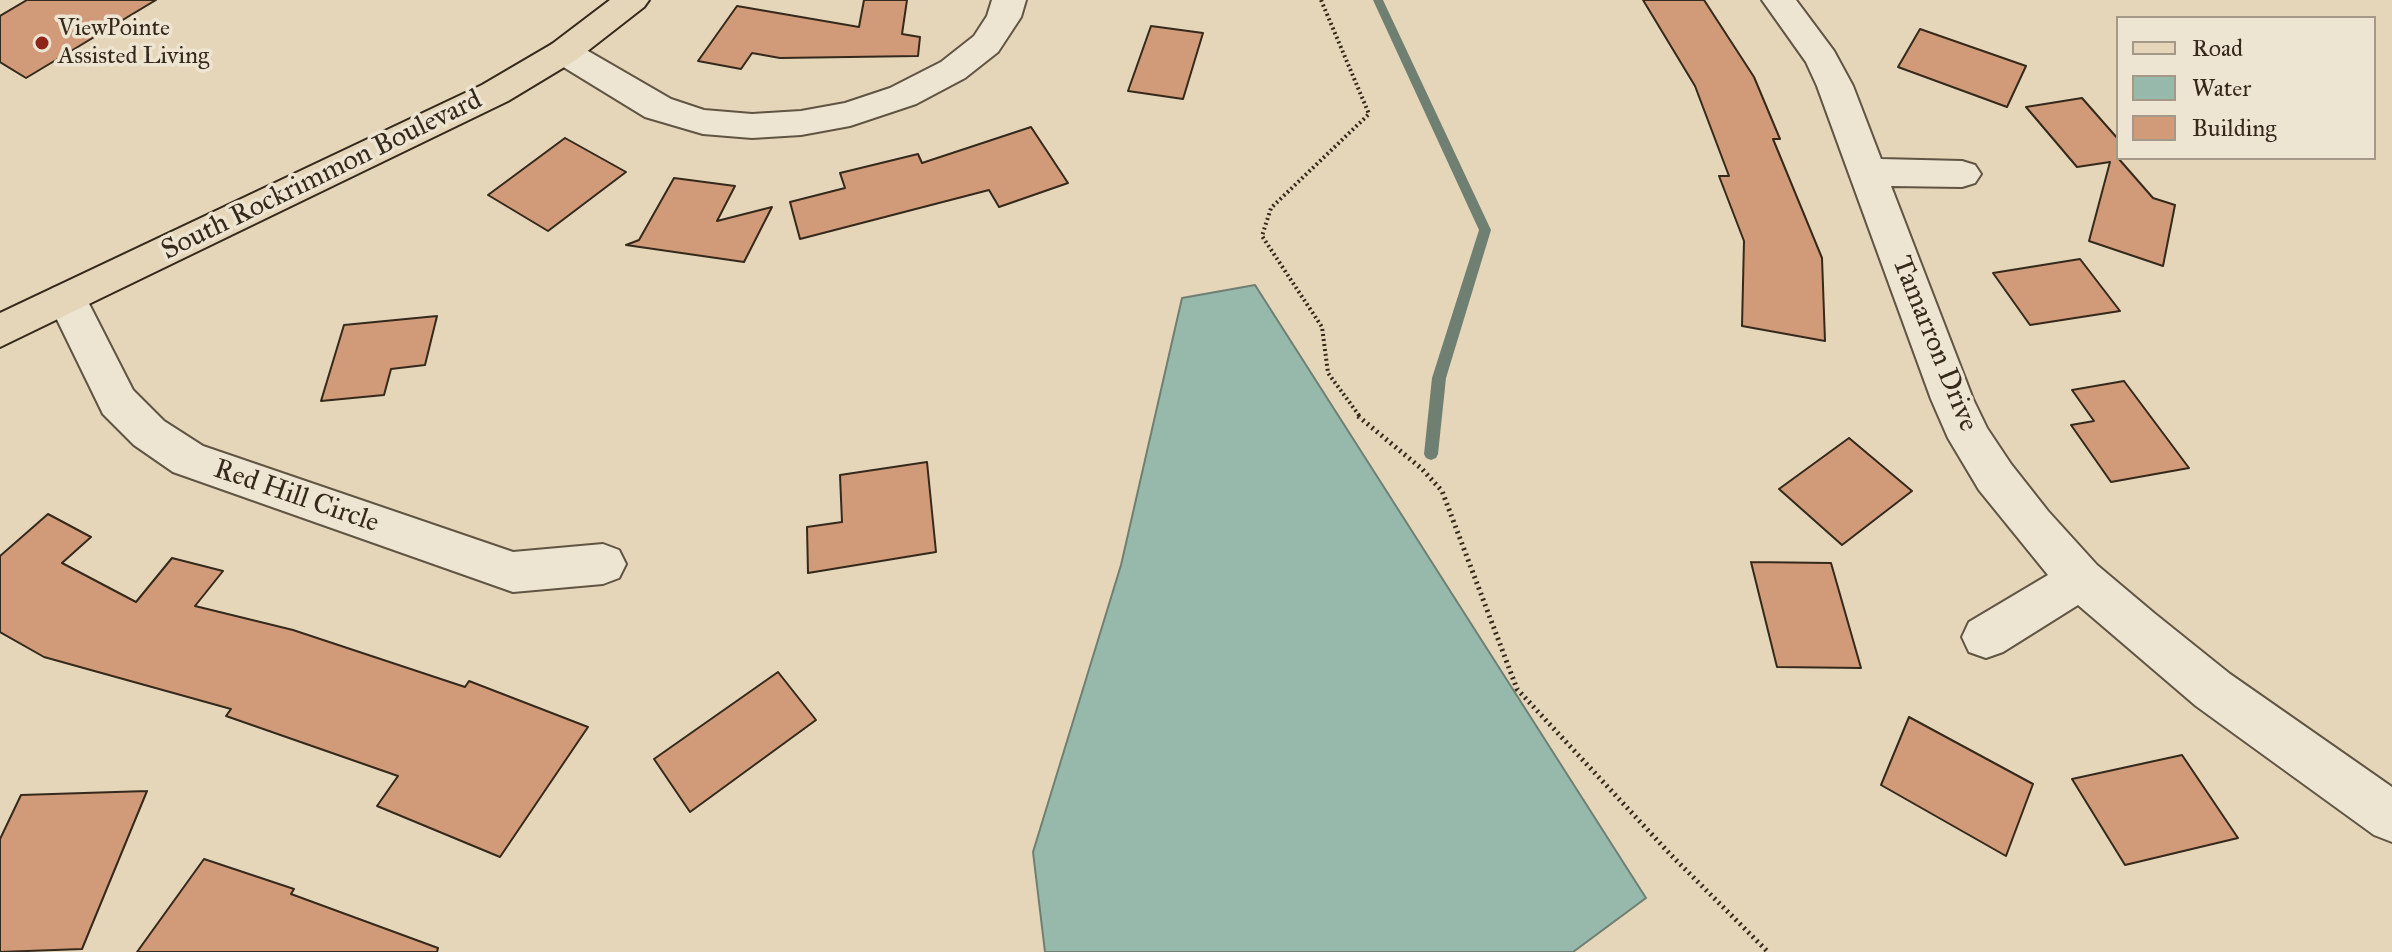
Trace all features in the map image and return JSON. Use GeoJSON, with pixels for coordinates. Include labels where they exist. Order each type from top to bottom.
{"type":"FeatureCollection","features":[{"type":"Feature","properties":{"kind":"main road","name":"South Rockrimmon Boulevard"},"geometry":{"type":"LineString","coordinates":[[0,331],[421,131],[564,52],[632,0]]}},
{"type":"Feature","properties":{"kind":"street"},"geometry":{"type":"LineString","coordinates":[[564,52],[658,108],[703,122],[752,126],[801,123],[850,114],[903,96],[1000,49],[1009,0]]}},
{"type":"Feature","properties":{"kind":"street","name":"Tamarron Drive"},"geometry":{"type":"LineString","coordinates":[[1779,0],[1822,59],[1952,399],[1970,438],[2032,525],[2081,579],[2213,690],[2392,817]]}},
{"type":"Feature","properties":{"kind":"street"},"geometry":{"type":"LineString","coordinates":[[1867,172],[1962,174]]}},
{"type":"Feature","properties":{"kind":"street","name":"Red Hill Circle"},"geometry":{"type":"LineString","coordinates":[[67,299],[118,402],[149,433],[188,459],[513,572],[603,564]]}},
{"type":"Feature","properties":{"kind":"street"},"geometry":{"type":"LineString","coordinates":[[1986,637],[2081,579]]}},
{"type":"Feature","properties":{"kind":"path"},"geometry":{"type":"LineString","coordinates":[[1321,0],[1369,114],[1271,208],[1262,236],[1322,327],[1328,373],[1358,416],[1422,469],[1442,491],[1517,689],[1670,854],[1768,952]]}},
{"type":"Feature","properties":{"kind":"water"},"geometry":{"type":"Polygon","coordinates":[[[1255,285],[1646,898],[1573,952],[1045,952],[1033,852],[1121,565],[1182,298],[1255,285]]]}},
{"type":"Feature","properties":{"kind":"building","name":"ViewPointe Assisted Living"},"geometry":{"type":"Polygon","coordinates":[[[27,0],[156,0],[26,78],[0,62],[0,16],[27,0]]]}},
{"type":"Feature","properties":{"kind":"building"},"geometry":{"type":"Polygon","coordinates":[[[864,0],[907,0],[902,34],[920,37],[918,56],[780,58],[752,53],[741,69],[698,61],[737,6],[859,27],[864,0]]]}},
{"type":"Feature","properties":{"kind":"building"},"geometry":{"type":"Polygon","coordinates":[[[1643,0],[1704,0],[1754,77],[1780,139],[1773,139],[1822,258],[1825,341],[1742,326],[1744,241],[1719,176],[1729,176],[1695,86],[1643,0]]]}},
{"type":"Feature","properties":{"kind":"building"},"geometry":{"type":"Polygon","coordinates":[[[1151,26],[1203,33],[1183,99],[1128,91],[1151,26]]]}},
{"type":"Feature","properties":{"kind":"building"},"geometry":{"type":"Polygon","coordinates":[[[1920,29],[2026,66],[2007,107],[1898,67],[1920,29]]]}},
{"type":"Feature","properties":{"kind":"building"},"geometry":{"type":"Polygon","coordinates":[[[2082,98],[2116,137],[2116,160],[2120,160],[2153,198],[2175,205],[2163,266],[2089,241],[2110,162],[2077,167],[2026,107],[2082,98]]]}},
{"type":"Feature","properties":{"kind":"building"},"geometry":{"type":"Polygon","coordinates":[[[1031,127],[1068,183],[999,207],[989,190],[800,239],[790,202],[845,188],[840,173],[918,154],[922,163],[1031,127]]]}},
{"type":"Feature","properties":{"kind":"building"},"geometry":{"type":"Polygon","coordinates":[[[565,138],[626,172],[548,231],[488,195],[565,138]]]}},
{"type":"Feature","properties":{"kind":"building"},"geometry":{"type":"Polygon","coordinates":[[[674,178],[735,186],[717,221],[772,207],[744,262],[626,245],[639,240],[674,178]]]}},
{"type":"Feature","properties":{"kind":"building"},"geometry":{"type":"Polygon","coordinates":[[[2080,259],[2120,311],[2030,325],[1993,273],[2080,259]]]}},
{"type":"Feature","properties":{"kind":"building"},"geometry":{"type":"Polygon","coordinates":[[[437,316],[425,365],[391,369],[384,395],[321,401],[344,325],[437,316]]]}},
{"type":"Feature","properties":{"kind":"building"},"geometry":{"type":"Polygon","coordinates":[[[2124,381],[2189,468],[2111,482],[2071,425],[2094,421],[2072,390],[2124,381]]]}},
{"type":"Feature","properties":{"kind":"building"},"geometry":{"type":"Polygon","coordinates":[[[1849,438],[1912,491],[1842,545],[1779,489],[1849,438]]]}},
{"type":"Feature","properties":{"kind":"building"},"geometry":{"type":"Polygon","coordinates":[[[927,462],[936,552],[808,573],[807,527],[842,522],[840,475],[927,462]]]}},
{"type":"Feature","properties":{"kind":"building"},"geometry":{"type":"Polygon","coordinates":[[[48,514],[91,537],[62,563],[136,602],[172,558],[223,571],[195,606],[293,630],[465,687],[469,681],[588,727],[500,857],[377,806],[398,776],[226,716],[231,709],[44,657],[0,632],[0,556],[48,514]]]}},
{"type":"Feature","properties":{"kind":"building"},"geometry":{"type":"Polygon","coordinates":[[[1751,562],[1831,563],[1861,668],[1777,667],[1751,562]]]}},
{"type":"Feature","properties":{"kind":"building"},"geometry":{"type":"Polygon","coordinates":[[[778,672],[816,720],[690,812],[654,759],[778,672]]]}},
{"type":"Feature","properties":{"kind":"building"},"geometry":{"type":"Polygon","coordinates":[[[1909,717],[2033,784],[2006,856],[1881,785],[1909,717]]]}},
{"type":"Feature","properties":{"kind":"building"},"geometry":{"type":"Polygon","coordinates":[[[2182,755],[2238,838],[2125,865],[2072,779],[2182,755]]]}},
{"type":"Feature","properties":{"kind":"building"},"geometry":{"type":"Polygon","coordinates":[[[147,791],[82,949],[0,952],[0,839],[21,795],[147,791]]]}},
{"type":"Feature","properties":{"kind":"building"},"geometry":{"type":"Polygon","coordinates":[[[204,859],[294,889],[291,894],[438,948],[437,952],[137,952],[204,859]]]}},
{"type":"Feature","properties":{"kind":"waterway"},"geometry":{"type":"LineString","coordinates":[[1378,0],[1485,230],[1439,378],[1431,454]]}},
{"type":"Feature","properties":{"kind":"place","name":"ViewPointe Assisted Living"},"geometry":{"type":"Point","coordinates":[42,43]}}]}
